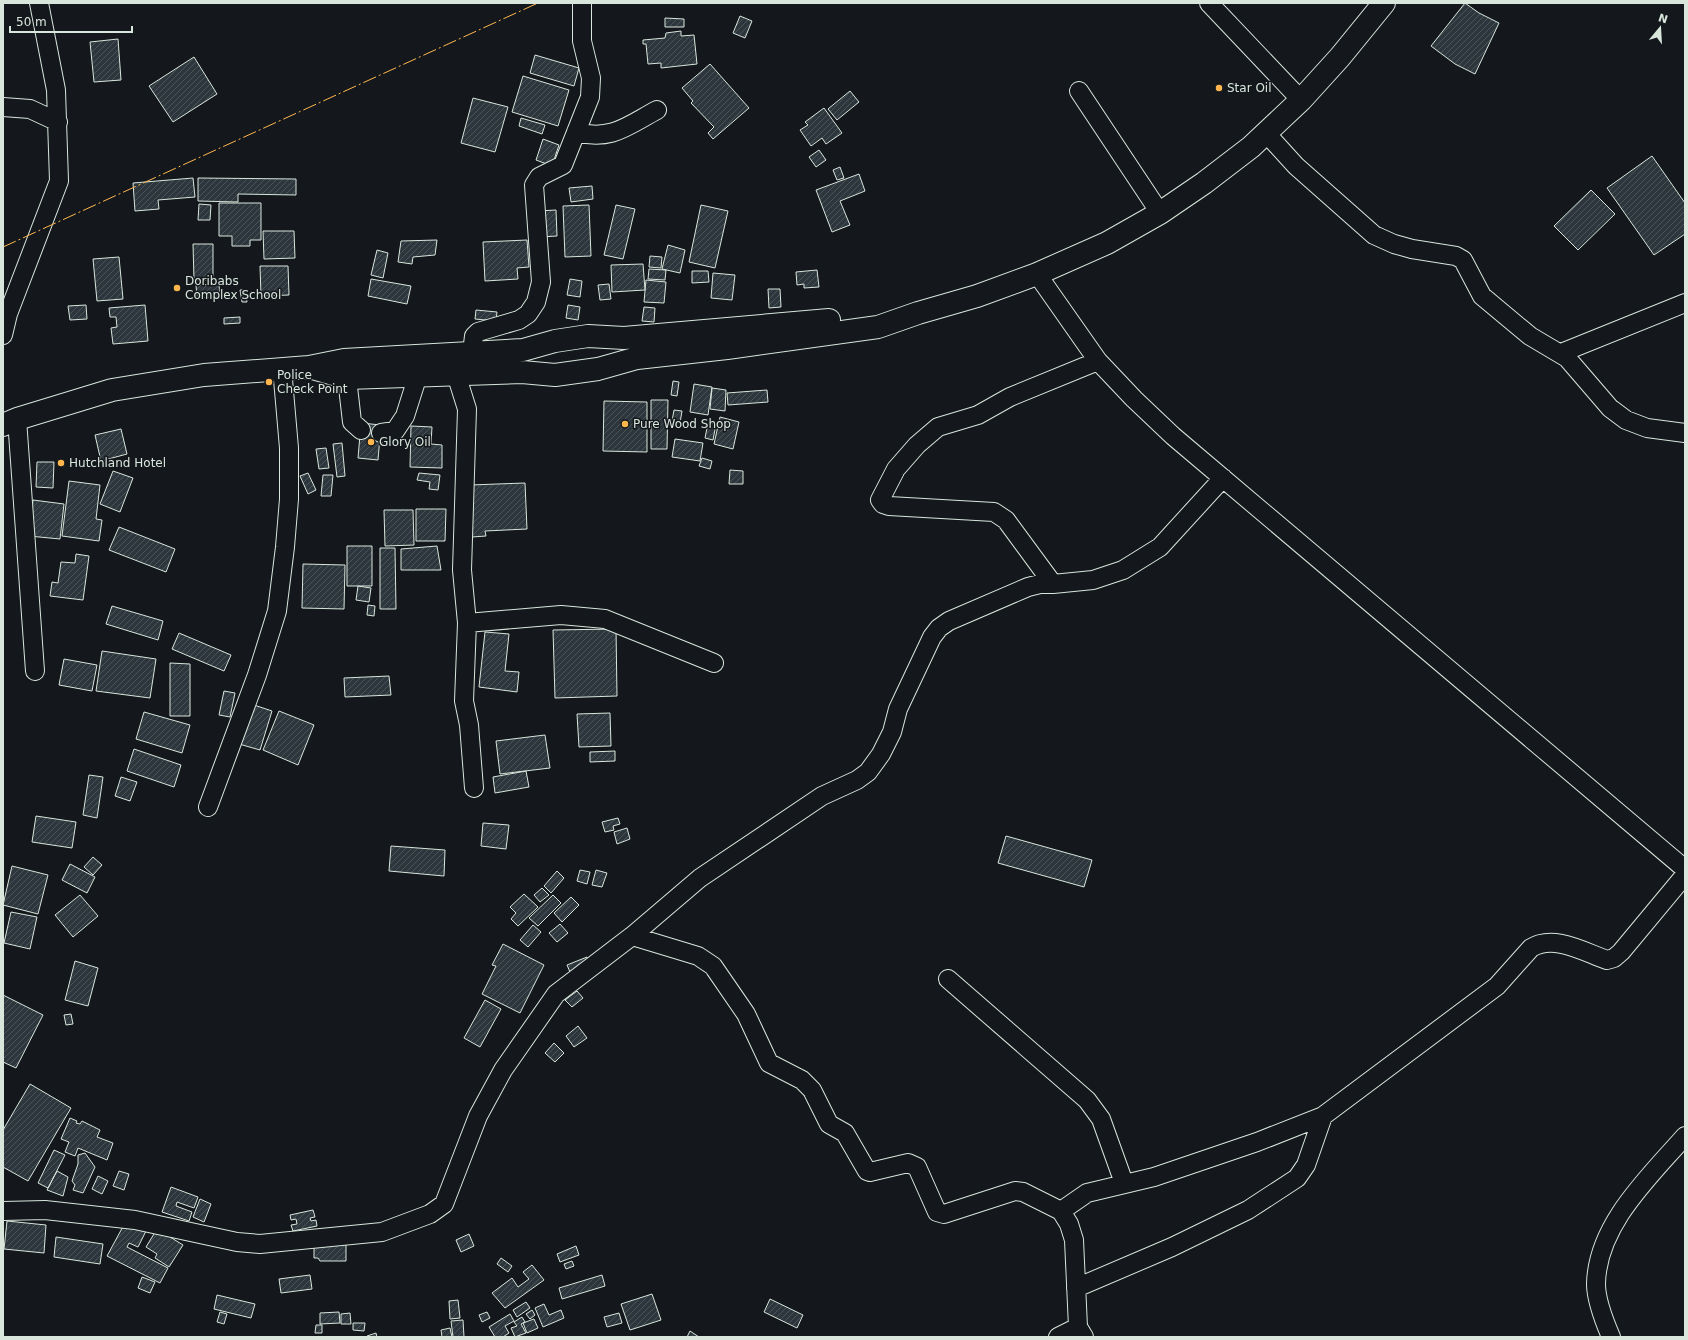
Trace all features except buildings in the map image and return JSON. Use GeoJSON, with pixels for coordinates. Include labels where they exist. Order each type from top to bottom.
{"type":"FeatureCollection","features":[{"type":"Feature","properties":{"kind":"highway"},"geometry":{"type":"LineString","coordinates":[[309,367],[347,378],[522,372],[555,375],[598,369],[637,358],[727,348],[878,327],[918,313],[977,296],[1037,274],[1107,243],[1160,213],[1204,183],[1251,147],[1301,100],[1340,57],[1384,3]]}},
{"type":"Feature","properties":{"kind":"highway"},"geometry":{"type":"LineString","coordinates":[[10,422],[112,390],[204,375],[309,367],[344,360],[523,350],[555,341],[588,336],[624,338],[918,313]]}},
{"type":"Feature","properties":{"kind":"street"},"geometry":{"type":"LineString","coordinates":[[3,335],[8,314],[59,181],[56,90],[39,3]]}},
{"type":"Feature","properties":{"kind":"street"},"geometry":{"type":"LineString","coordinates":[[472,353],[474,336],[478,332],[520,320],[528,314],[536,302],[541,282],[534,184],[539,178],[562,167],[590,97],[592,87],[582,41],[582,3]]}},
{"type":"Feature","properties":{"kind":"street"},"geometry":{"type":"LineString","coordinates":[[1209,3],[1301,100]]}},
{"type":"Feature","properties":{"kind":"street"},"geometry":{"type":"LineString","coordinates":[[1079,91],[1160,213]]}},
{"type":"Feature","properties":{"kind":"street"},"geometry":{"type":"LineString","coordinates":[[3,107],[30,109],[58,122]]}},
{"type":"Feature","properties":{"kind":"street"},"geometry":{"type":"LineString","coordinates":[[576,132],[592,136],[611,134],[657,110]]}},
{"type":"Feature","properties":{"kind":"street"},"geometry":{"type":"LineString","coordinates":[[1266,132],[1296,166],[1374,234],[1394,244],[1412,249],[1456,256],[1463,260],[1482,296],[1530,336],[1561,353],[1610,408],[1626,420],[1647,428],[1685,433]]}},
{"type":"Feature","properties":{"kind":"street"},"geometry":{"type":"LineString","coordinates":[[1037,274],[1098,361],[1134,399],[1223,478],[1531,737],[1685,869]]}},
{"type":"Feature","properties":{"kind":"street"},"geometry":{"type":"LineString","coordinates":[[1561,353],[1685,303]]}},
{"type":"Feature","properties":{"kind":"street"},"geometry":{"type":"LineString","coordinates":[[1053,584],[1006,520],[994,512],[889,506],[883,504],[880,500],[896,469],[916,445],[938,427],[978,415],[1010,397],[1098,361]]}},
{"type":"Feature","properties":{"kind":"street"},"geometry":{"type":"LineString","coordinates":[[208,807],[256,675],[277,611],[289,499],[289,448],[282,368]]}},
{"type":"Feature","properties":{"kind":"street"},"geometry":{"type":"LineString","coordinates":[[456,374],[467,409],[462,570],[468,623],[464,702],[469,725],[474,788]]}},
{"type":"Feature","properties":{"kind":"street"},"geometry":{"type":"LineString","coordinates":[[380,433],[395,431],[405,416],[418,375]]}},
{"type":"Feature","properties":{"kind":"street"},"geometry":{"type":"LineString","coordinates":[[347,378],[352,422],[361,430]]}},
{"type":"Feature","properties":{"kind":"street"},"geometry":{"type":"LineString","coordinates":[[10,422],[35,671]]}},
{"type":"Feature","properties":{"kind":"street"},"geometry":{"type":"LineString","coordinates":[[3,1211],[45,1210],[135,1220],[237,1242],[260,1244],[382,1232],[430,1214],[444,1204],[478,1116],[503,1070],[556,994],[632,936],[700,878],[822,796],[857,780],[868,772],[881,754],[892,732],[898,709],[932,637],[939,628],[949,621],[1028,587],[1040,584],[1093,580],[1123,570],[1160,547],[1223,478]]}},
{"type":"Feature","properties":{"kind":"street"},"geometry":{"type":"LineString","coordinates":[[468,623],[561,615],[605,619],[714,663]]}},
{"type":"Feature","properties":{"kind":"street"},"geometry":{"type":"LineString","coordinates":[[1061,1212],[1087,1193],[1169,1172],[1257,1142],[1323,1116],[1498,986],[1531,948],[1536,945],[1553,942],[1607,960],[1614,958],[1622,952],[1685,874]]}},
{"type":"Feature","properties":{"kind":"street"},"geometry":{"type":"LineString","coordinates":[[632,936],[698,956],[713,966],[746,1014],[769,1063],[802,1080],[812,1090],[829,1124],[845,1133],[867,1171],[870,1172],[908,1163],[917,1166],[936,1212],[940,1214],[1015,1192],[1023,1192],[1061,1212],[1068,1224],[1074,1240],[1076,1288],[1081,1332],[1058,1337]]}},
{"type":"Feature","properties":{"kind":"street"},"geometry":{"type":"LineString","coordinates":[[948,979],[1087,1100],[1101,1120],[1124,1183]]}},
{"type":"Feature","properties":{"kind":"street"},"geometry":{"type":"LineString","coordinates":[[1076,1288],[1172,1247],[1248,1210],[1297,1178],[1306,1165],[1323,1116]]}},
{"type":"Feature","properties":{"kind":"street"},"geometry":{"type":"LineString","coordinates":[[1611,1337],[1604,1320],[1596,1285],[1600,1259],[1608,1235],[1631,1199],[1685,1136]]}},
{"type":"Feature","properties":{"kind":"power"},"geometry":{"type":"LineString","coordinates":[[3,247],[538,3]]}},
{"type":"Feature","properties":{"kind":"place","name":"Star Oil"},"geometry":{"type":"Point","coordinates":[1219,88]}},
{"type":"Feature","properties":{"kind":"place","name":"Doribabs Complex School"},"geometry":{"type":"Point","coordinates":[177,288]}},
{"type":"Feature","properties":{"kind":"place","name":"Police Check Point"},"geometry":{"type":"Point","coordinates":[269,382]}},
{"type":"Feature","properties":{"kind":"place","name":"Pure Wood Shop"},"geometry":{"type":"Point","coordinates":[625,424]}},
{"type":"Feature","properties":{"kind":"place","name":"Glory Oil"},"geometry":{"type":"Point","coordinates":[371,442]}},
{"type":"Feature","properties":{"kind":"place","name":"Hutchland Hotel"},"geometry":{"type":"Point","coordinates":[61,463]}}]}
